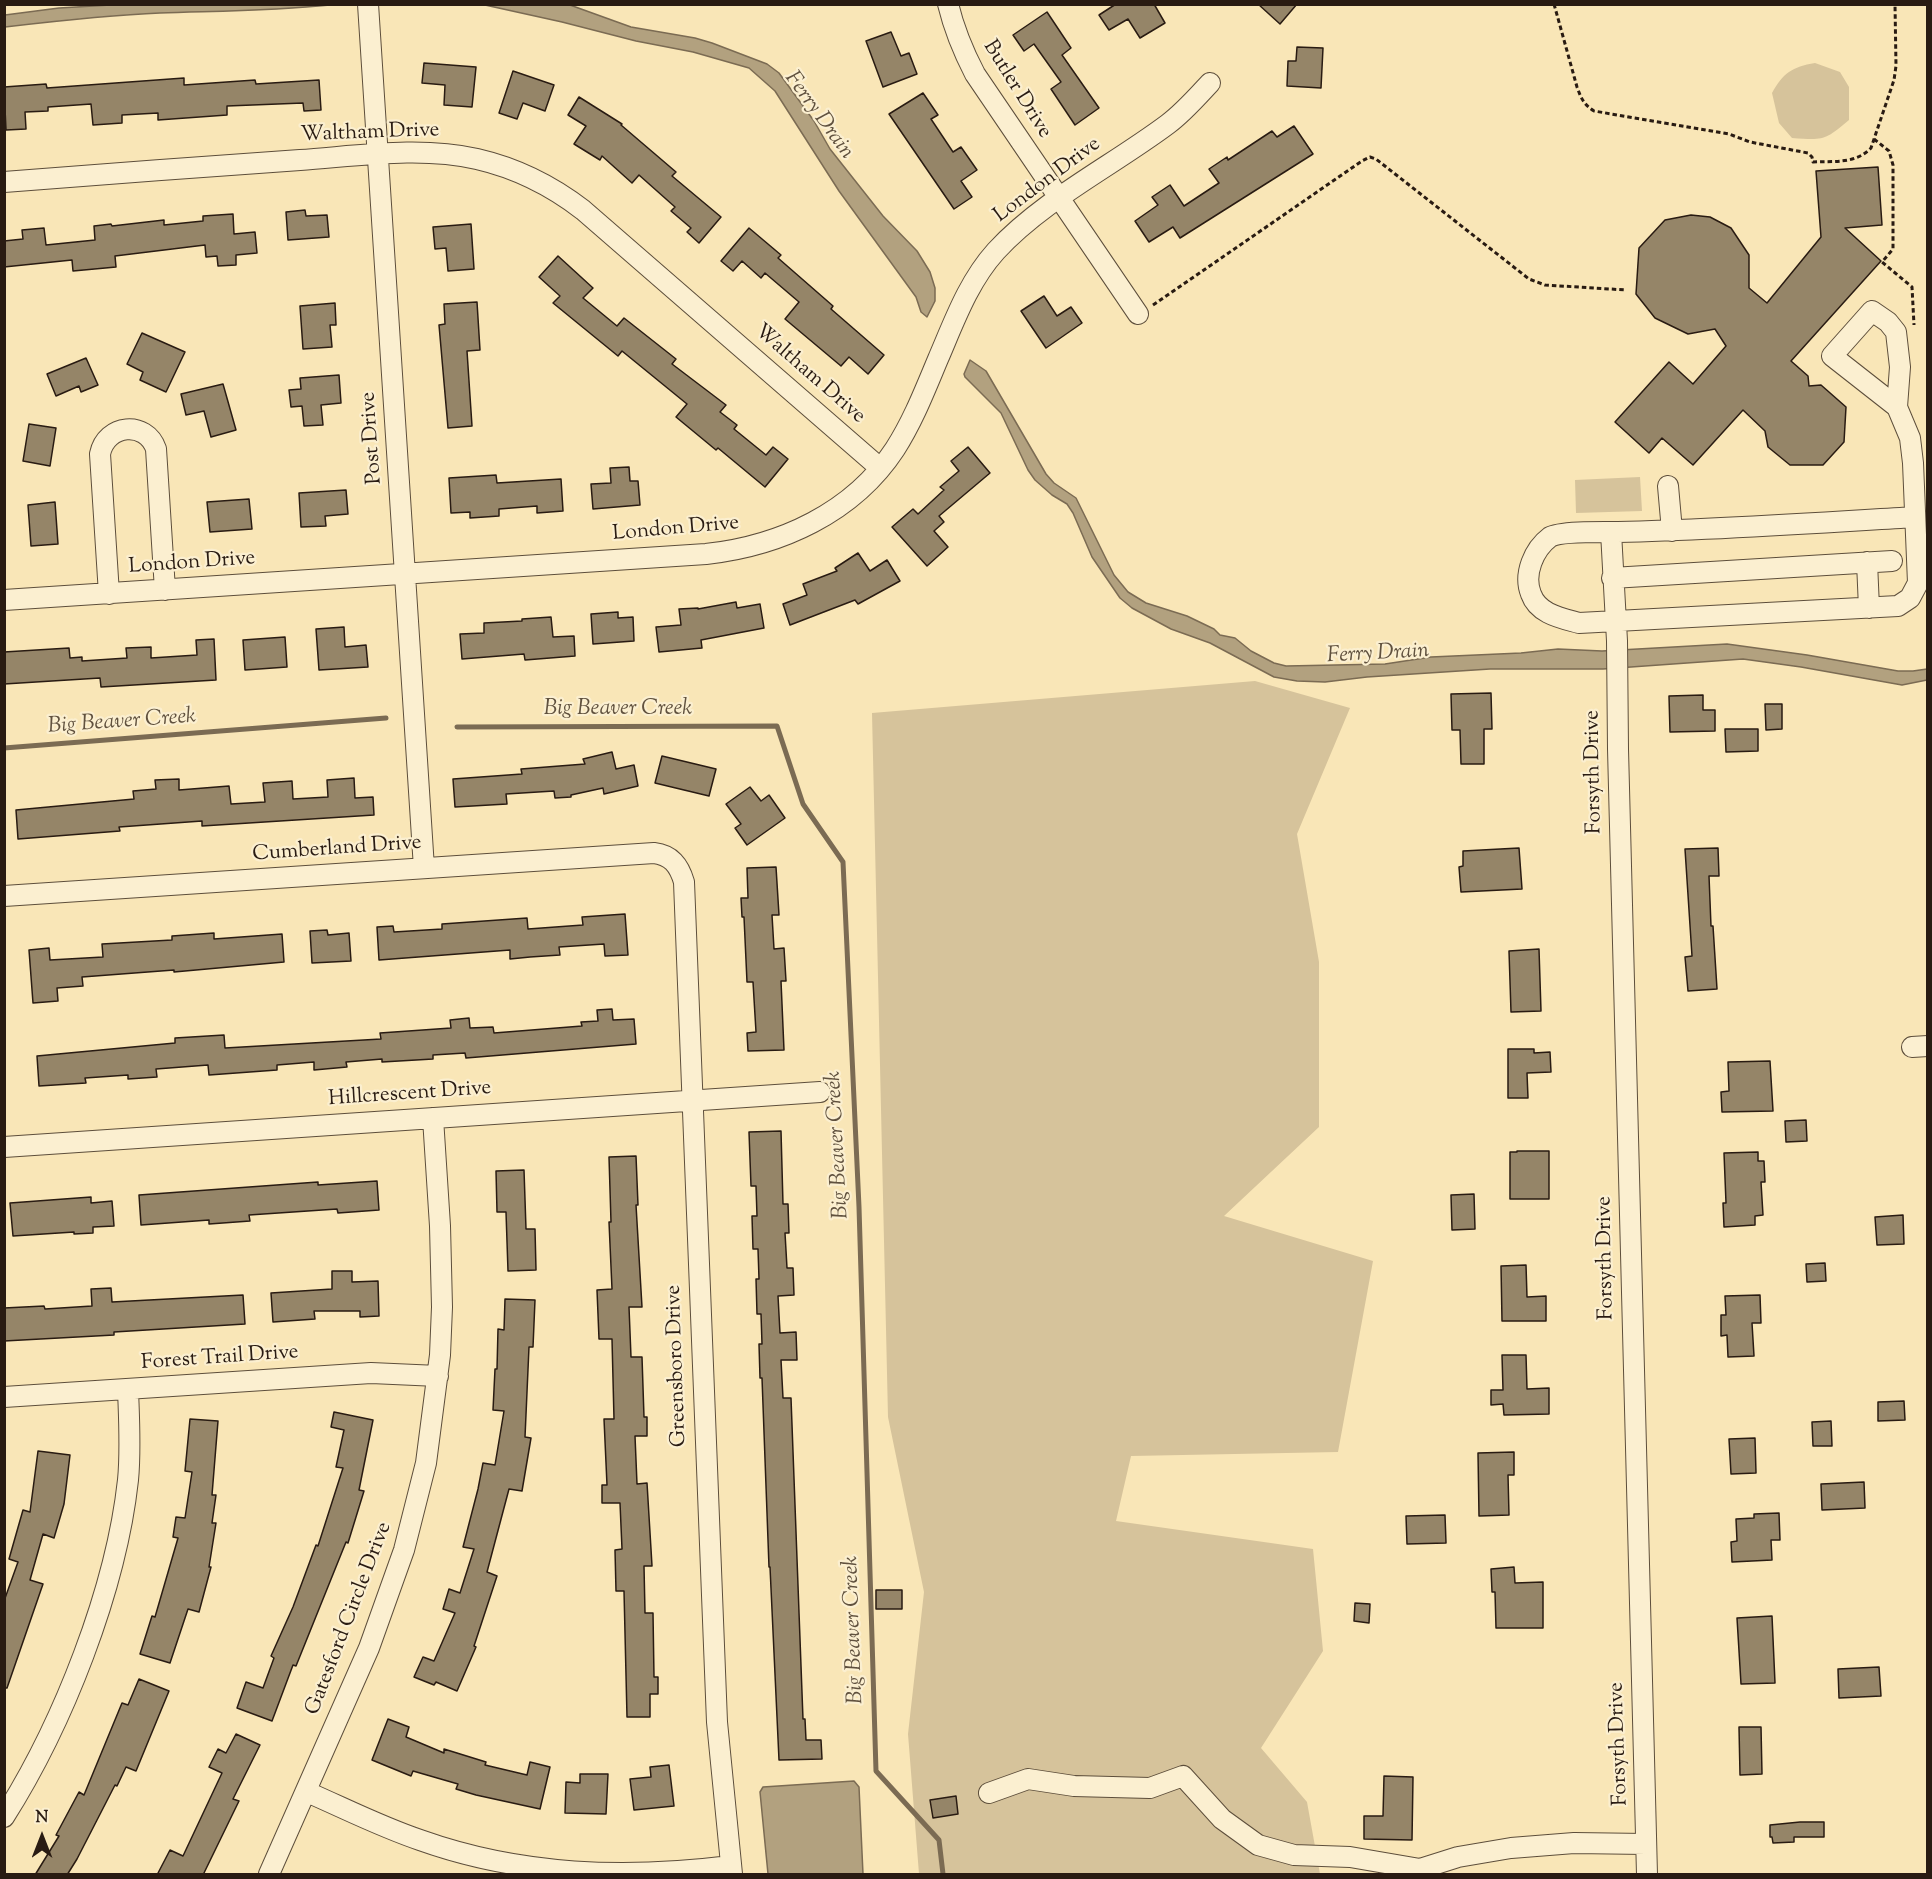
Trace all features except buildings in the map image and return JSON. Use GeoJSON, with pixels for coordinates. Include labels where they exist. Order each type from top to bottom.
{"type":"FeatureCollection","features":[{"type":"Feature","properties":{"kind":"street","name":"Post Drive"},"geometry":{"type":"LineString","coordinates":[[368,4],[424,868]]}},
{"type":"Feature","properties":{"kind":"street","name":"Butler Drive"},"geometry":{"type":"LineString","coordinates":[[948,4],[952,24],[975,74],[1058,200],[1143,311]]}},
{"type":"Feature","properties":{"kind":"street","name":"London Drive"},"geometry":{"type":"LineString","coordinates":[[4,600],[706,554],[740,550],[780,538],[816,521],[853,495],[880,468],[908,427],[960,308],[982,269],[1009,237],[1023,224],[1170,123],[1210,83]]}},
{"type":"Feature","properties":{"kind":"street","name":"Waltham Drive"},"geometry":{"type":"LineString","coordinates":[[4,182],[433,153],[477,159],[522,173],[567,198],[880,468]]}},
{"type":"Feature","properties":{"kind":"street"},"geometry":{"type":"LineString","coordinates":[[1897,407],[1832,356],[1872,311],[1888,322],[1896,332],[1900,367],[1897,407],[1920,463],[1916,517],[1918,583],[1910,598],[1898,606],[1616,637],[1542,610],[1530,593],[1528,573],[1535,552],[1552,536],[1916,517]]}},
{"type":"Feature","properties":{"kind":"street"},"geometry":{"type":"LineString","coordinates":[[110,594],[100,454],[107,439],[114,433],[129,429],[137,429],[147,435],[156,449],[165,590]]}},
{"type":"Feature","properties":{"kind":"street"},"geometry":{"type":"LineString","coordinates":[[1668,486],[1672,531]]}},
{"type":"Feature","properties":{"kind":"street","name":"Forsyth Drive"},"geometry":{"type":"LineString","coordinates":[[1611,532],[1617,673],[1647,1875]]}},
{"type":"Feature","properties":{"kind":"street"},"geometry":{"type":"LineString","coordinates":[[1612,578],[1892,561]]}},
{"type":"Feature","properties":{"kind":"street"},"geometry":{"type":"LineString","coordinates":[[1867,562],[1869,608]]}},
{"type":"Feature","properties":{"kind":"street","name":"Cumberland Drive"},"geometry":{"type":"LineString","coordinates":[[4,896],[654,853],[663,854],[672,859]]}},
{"type":"Feature","properties":{"kind":"street","name":"Greensboro Drive"},"geometry":{"type":"LineString","coordinates":[[672,859],[684,882],[717,1722],[731,1870]]}},
{"type":"Feature","properties":{"kind":"street","name":"Hillcrescent Drive"},"geometry":{"type":"LineString","coordinates":[[4,1147],[820,1092]]}},
{"type":"Feature","properties":{"kind":"street","name":"Gatesford Circle Drive"},"geometry":{"type":"LineString","coordinates":[[269,1875],[369,1648],[404,1550],[426,1464],[438,1376],[442,1272],[432,1118]]}},
{"type":"Feature","properties":{"kind":"street","name":"Forest Trail Drive"},"geometry":{"type":"LineString","coordinates":[[4,1397],[371,1373],[438,1376]]}},
{"type":"Feature","properties":{"kind":"street"},"geometry":{"type":"LineString","coordinates":[[4,1817],[44,1745],[60,1708],[91,1631],[108,1576],[122,1521],[128,1481],[130,1432],[128,1389]]}},
{"type":"Feature","properties":{"kind":"street"},"geometry":{"type":"LineString","coordinates":[[989,1793],[1028,1779],[1074,1786],[1150,1788],[1183,1776],[1222,1819],[1258,1845],[1294,1854],[1350,1857],[1420,1869],[1458,1857],[1511,1848],[1574,1843],[1646,1844]]}},
{"type":"Feature","properties":{"kind":"street"},"geometry":{"type":"LineString","coordinates":[[307,1792],[396,1832],[422,1841],[540,1872],[660,1874],[731,1870]]}},
{"type":"Feature","properties":{"kind":"path"},"geometry":{"type":"LineString","coordinates":[[1554,4],[1581,98],[1594,111],[1730,134],[1749,142],[1808,153],[1813,162],[1856,159],[1871,148],[1894,80],[1896,66],[1895,4]]}},
{"type":"Feature","properties":{"kind":"path"},"geometry":{"type":"LineString","coordinates":[[1874,139],[1889,151],[1893,165],[1893,249],[1882,262],[1912,287],[1914,332]]}},
{"type":"Feature","properties":{"kind":"path"},"geometry":{"type":"LineString","coordinates":[[1143,311],[1370,157],[1376,159],[1528,279],[1545,285],[1626,290]]}},
{"type":"Feature","properties":{"kind":"shaded area"},"geometry":{"type":"Polygon","coordinates":[[[128,4],[330,5],[266,10],[121,15],[5,27],[5,15],[59,8],[128,4]]]}},
{"type":"Feature","properties":{"kind":"shaded area","name":"Ferry Drain"},"geometry":{"type":"Polygon","coordinates":[[[485,5],[570,5],[631,27],[712,43],[767,64],[779,73],[814,121],[830,149],[883,216],[917,251],[930,272],[935,288],[935,301],[927,317],[921,312],[916,297],[839,191],[775,91],[749,68],[693,52],[636,41],[485,5]]]}},
{"type":"Feature","properties":{"kind":"shaded area"},"geometry":{"type":"Polygon","coordinates":[[[1815,63],[1840,72],[1849,87],[1849,120],[1823,138],[1792,138],[1779,123],[1772,93],[1780,80],[1789,72],[1815,63]]]}},
{"type":"Feature","properties":{"kind":"shaded area","name":"Ferry Drain"},"geometry":{"type":"Polygon","coordinates":[[[970,360],[986,371],[1046,474],[1054,483],[1076,498],[1114,575],[1128,592],[1146,603],[1187,616],[1214,629],[1220,635],[1235,638],[1251,651],[1274,663],[1286,666],[1385,664],[1431,657],[1558,649],[1602,651],[1727,644],[1898,671],[1927,669],[1927,680],[1902,685],[1743,659],[1603,669],[1490,669],[1325,682],[1274,677],[1210,643],[1171,629],[1132,608],[1120,598],[1092,557],[1067,504],[1035,480],[1001,413],[965,377],[964,374],[970,360]]]}},
{"type":"Feature","properties":{"kind":"shaded area"},"geometry":{"type":"Polygon","coordinates":[[[1640,477],[1642,511],[1576,513],[1575,480],[1640,477]]]}},
{"type":"Feature","properties":{"kind":"shaded area"},"geometry":{"type":"Polygon","coordinates":[[[1255,681],[1350,708],[1297,834],[1319,962],[1319,1127],[1224,1216],[1373,1261],[1338,1452],[1131,1456],[1116,1521],[1313,1549],[1323,1651],[1261,1748],[1307,1802],[1320,1874],[919,1874],[908,1734],[924,1592],[888,1417],[872,713],[1255,681]]]}},
{"type":"Feature","properties":{"kind":"shaded area"},"geometry":{"type":"Polygon","coordinates":[[[854,1781],[859,1787],[863,1874],[768,1874],[760,1792],[763,1787],[854,1781]]]}},
{"type":"Feature","properties":{"kind":"waterway","name":"Big Beaver Creek"},"geometry":{"type":"LineString","coordinates":[[4,748],[386,718]]}},
{"type":"Feature","properties":{"kind":"waterway","name":"Big Beaver Creek"},"geometry":{"type":"LineString","coordinates":[[457,727],[777,726],[803,804],[843,862],[859,1207],[876,1771],[939,1840],[943,1874]]}}]}
